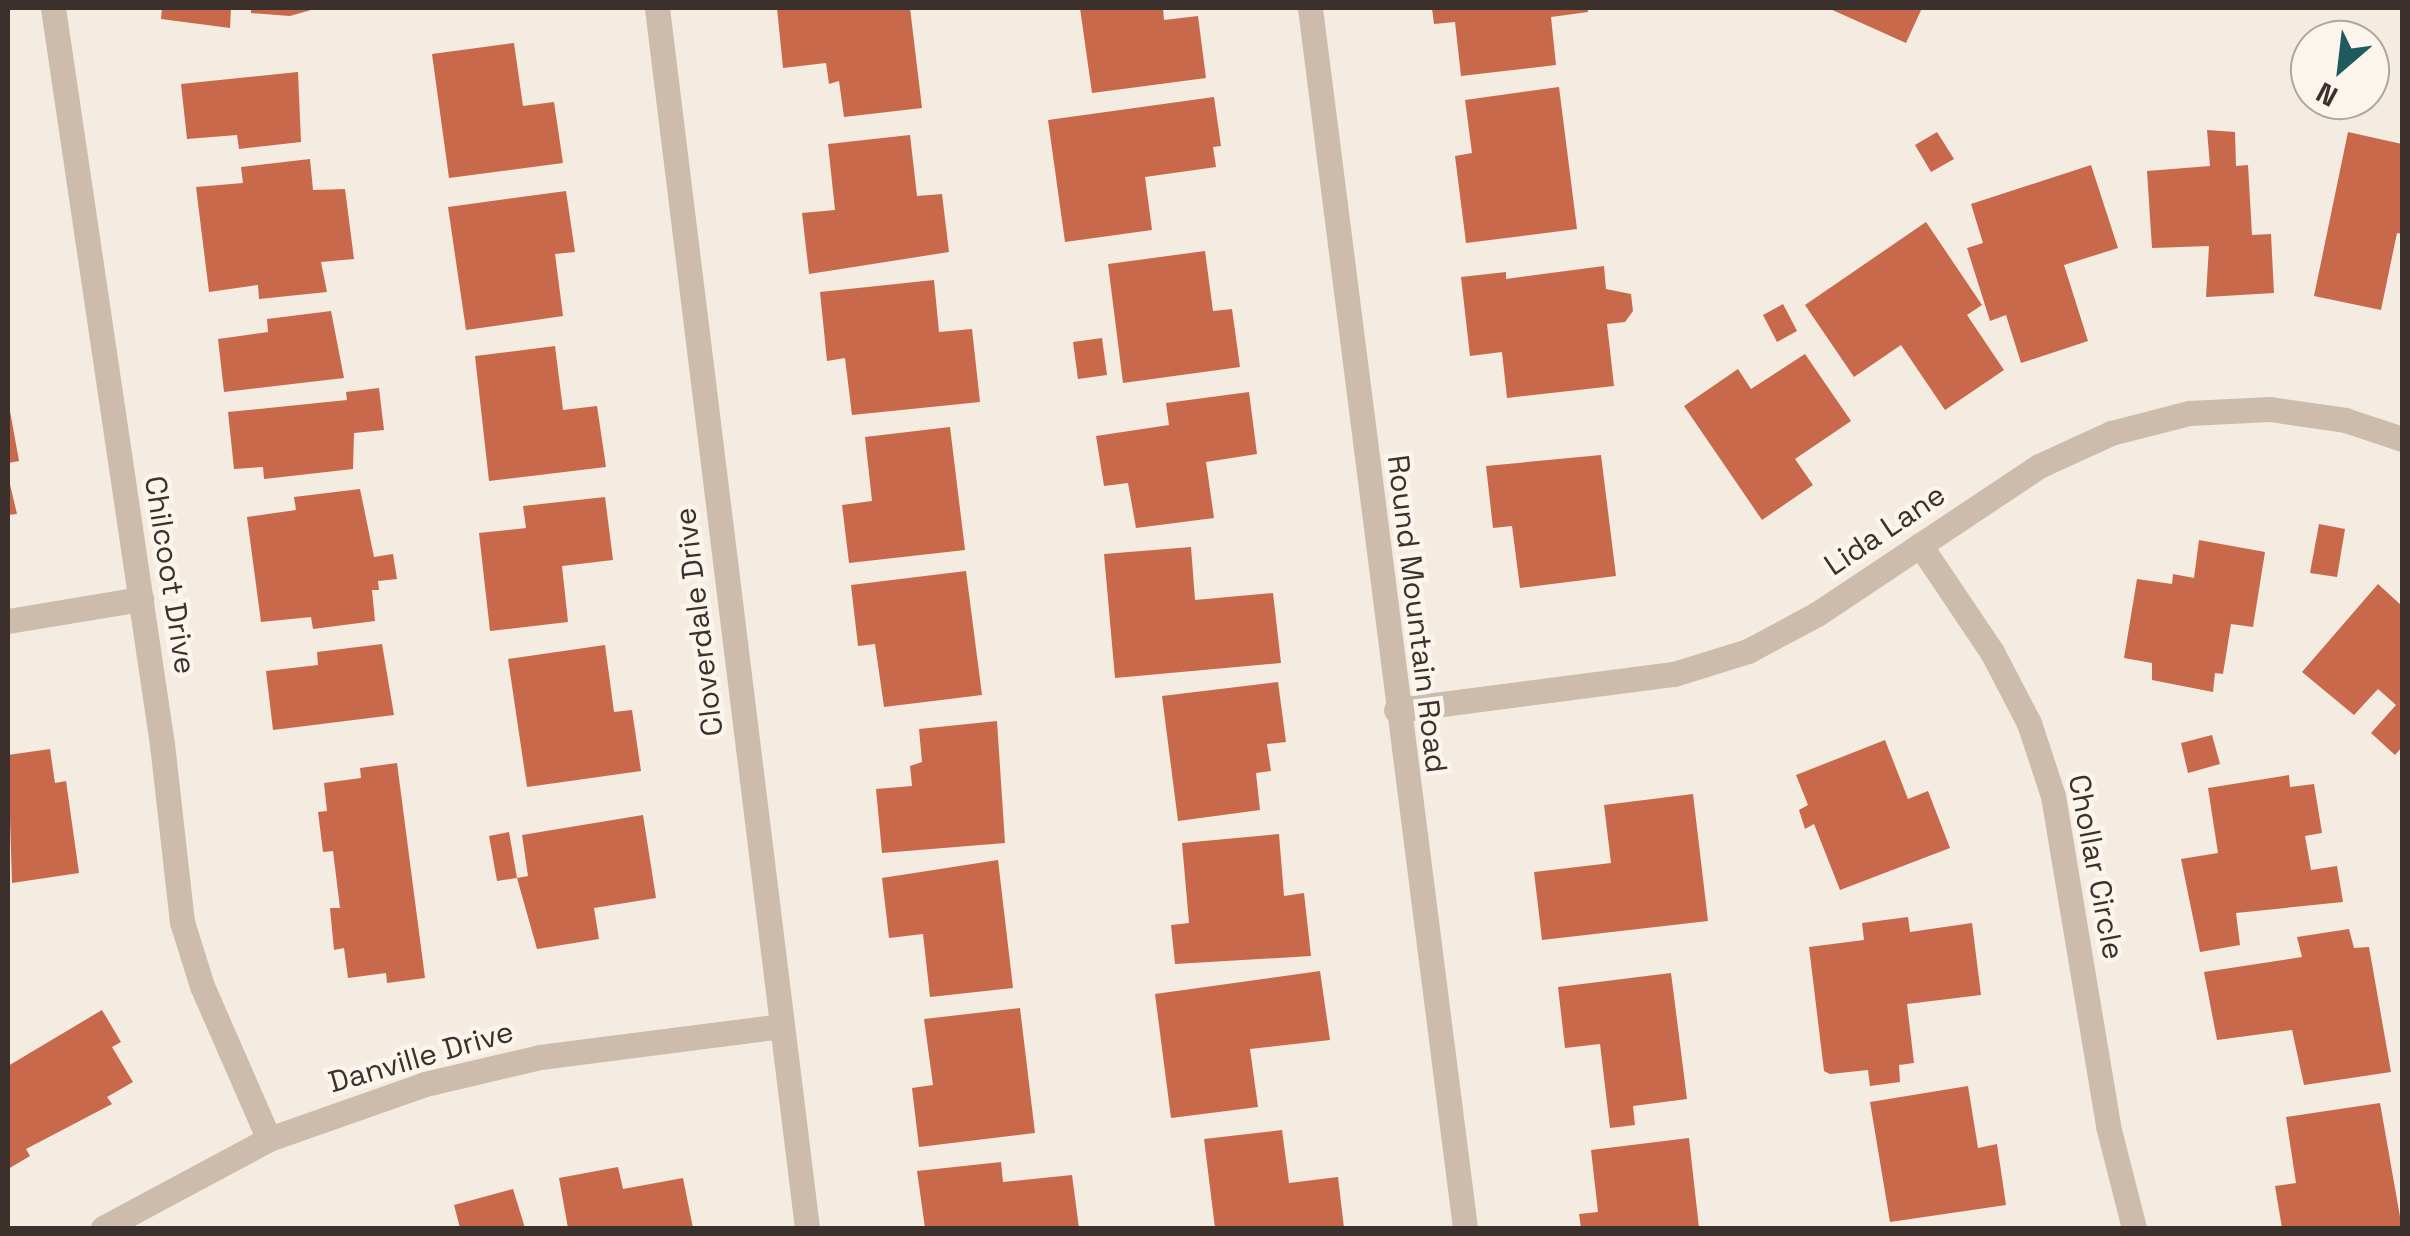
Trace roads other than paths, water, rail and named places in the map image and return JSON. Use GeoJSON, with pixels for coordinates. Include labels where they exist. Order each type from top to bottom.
{"type":"FeatureCollection","features":[{"type":"Feature","properties":{"kind":"street","name":"Chilcoot Drive"},"geometry":{"type":"LineString","coordinates":[[53,8],[141,599],[182,922],[202,986],[268,1139]]}},
{"type":"Feature","properties":{"kind":"street","name":"Cloverdale Drive"},"geometry":{"type":"LineString","coordinates":[[657,8],[807,1228]]}},
{"type":"Feature","properties":{"kind":"street","name":"Round Mountain Road"},"geometry":{"type":"LineString","coordinates":[[1310,8],[1396,710],[1465,1228]]}},
{"type":"Feature","properties":{"kind":"street","name":"Lida Lane"},"geometry":{"type":"LineString","coordinates":[[1396,710],[1693,668],[1748,651],[1817,614],[2039,466],[2111,433],[2189,413],[2270,409],[2345,420],[2402,439]]}},
{"type":"Feature","properties":{"kind":"street","name":"Chollar Circle"},"geometry":{"type":"LineString","coordinates":[[1920,545],[1992,652],[2029,723],[2054,796],[2108,1126],[2134,1228]]}},
{"type":"Feature","properties":{"kind":"street"},"geometry":{"type":"LineString","coordinates":[[8,621],[141,599]]}},
{"type":"Feature","properties":{"kind":"street","name":"Danville Drive"},"geometry":{"type":"LineString","coordinates":[[103,1228],[268,1139],[424,1084],[540,1057],[781,1026]]}}]}
